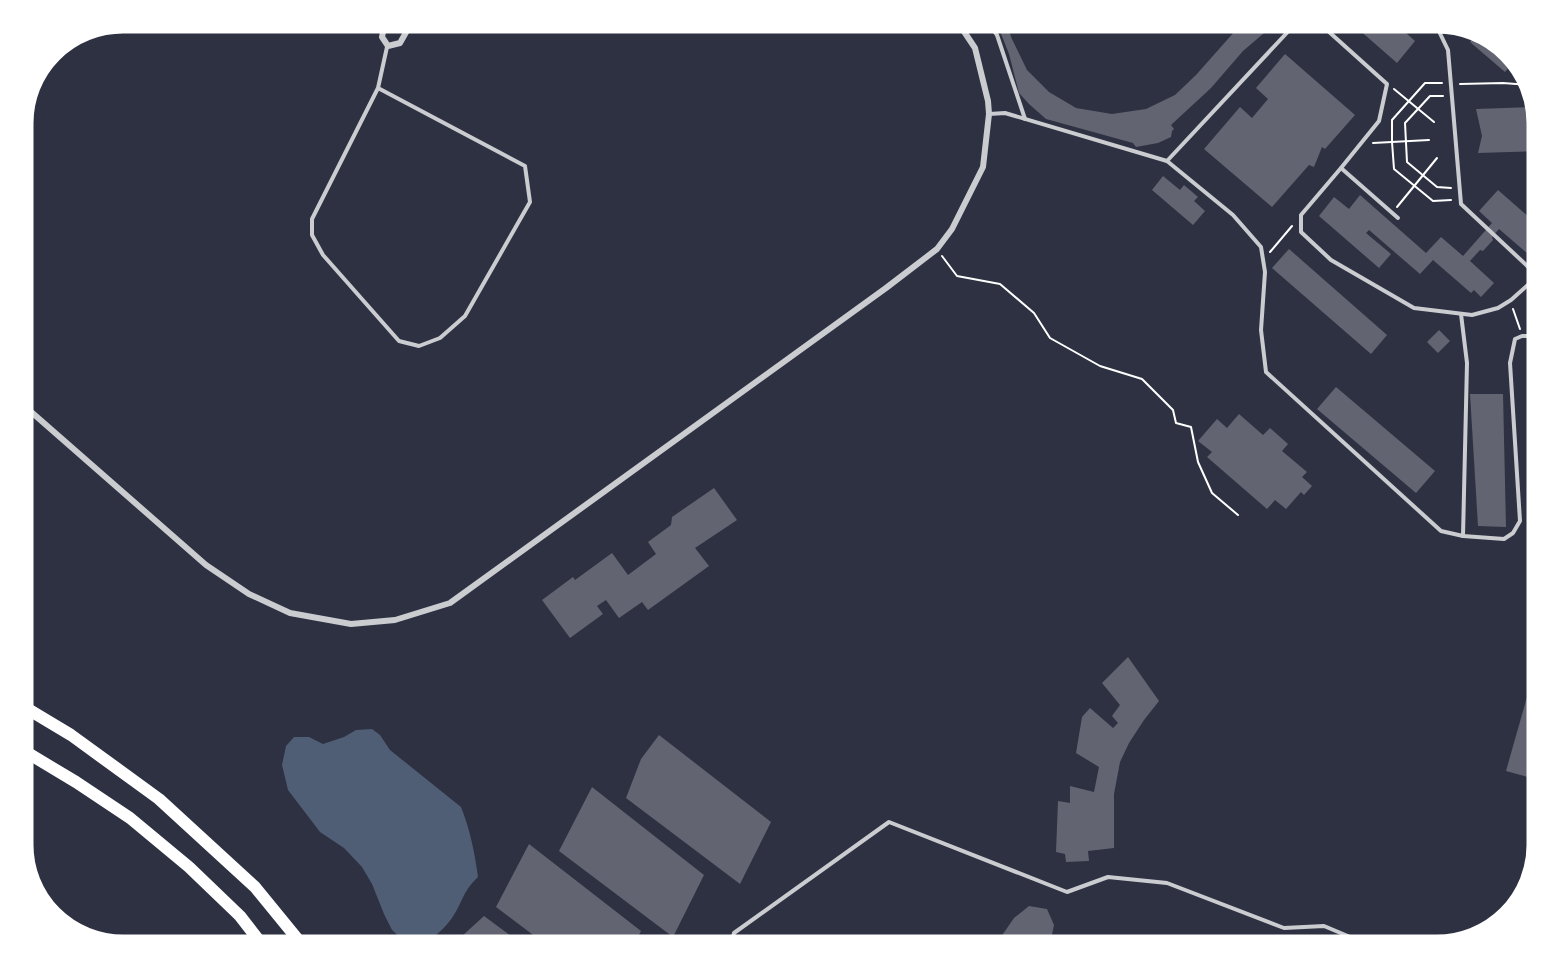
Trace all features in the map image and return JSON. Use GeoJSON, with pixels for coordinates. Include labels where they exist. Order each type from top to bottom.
{"type":"FeatureCollection","features":[{"type":"Feature","properties":{"kind":"main road"},"geometry":{"type":"LineString","coordinates":[[32,712],[71,735],[159,798],[255,887],[295,936]]}},
{"type":"Feature","properties":{"kind":"main road"},"geometry":{"type":"LineString","coordinates":[[32,756],[76,782],[138,825],[189,867],[240,916],[255,936]]}},
{"type":"Feature","properties":{"kind":"street"},"geometry":{"type":"LineString","coordinates":[[383,32],[382,37],[388,46],[400,43],[406,32]]}},
{"type":"Feature","properties":{"kind":"street"},"geometry":{"type":"LineString","coordinates":[[32,413],[206,565],[249,594],[290,613],[351,624],[395,620],[450,603],[877,295],[937,249],[952,229],[983,167],[989,114],[988,101],[975,48],[964,32]]}},
{"type":"Feature","properties":{"kind":"lane"},"geometry":{"type":"LineString","coordinates":[[995,32],[1025,120]]}},
{"type":"Feature","properties":{"kind":"lane"},"geometry":{"type":"LineString","coordinates":[[1167,161],[1288,32]]}},
{"type":"Feature","properties":{"kind":"lane"},"geometry":{"type":"LineString","coordinates":[[1328,32],[1387,84],[1379,122],[1301,215],[1301,232],[1331,260],[1414,308],[1472,315],[1498,308],[1528,285]]}},
{"type":"Feature","properties":{"kind":"lane"},"geometry":{"type":"LineString","coordinates":[[1439,32],[1448,50],[1461,204],[1528,267]]}},
{"type":"Feature","properties":{"kind":"lane"},"geometry":{"type":"LineString","coordinates":[[378,88],[525,166],[530,202],[465,316],[440,338],[419,346],[399,341],[323,255],[312,235],[312,219],[378,88],[388,46]]}},
{"type":"Feature","properties":{"kind":"lane"},"geometry":{"type":"LineString","coordinates":[[989,114],[1005,113],[1167,161],[1233,215],[1261,246],[1265,272],[1261,330],[1266,372],[1441,531],[1463,536],[1504,539],[1512,533],[1520,521],[1510,363],[1515,339],[1528,336]]}},
{"type":"Feature","properties":{"kind":"lane"},"geometry":{"type":"LineString","coordinates":[[1341,168],[1398,218]]}},
{"type":"Feature","properties":{"kind":"lane"},"geometry":{"type":"LineString","coordinates":[[1461,314],[1467,363],[1463,536]]}},
{"type":"Feature","properties":{"kind":"lane"},"geometry":{"type":"LineString","coordinates":[[733,936],[734,933],[889,822],[1067,892],[1108,877],[1167,883],[1284,928],[1324,926],[1348,936]]}},
{"type":"Feature","properties":{"kind":"path"},"geometry":{"type":"LineString","coordinates":[[1444,82],[1425,83],[1408,101],[1392,120],[1392,142],[1395,169],[1432,201],[1452,200]]}},
{"type":"Feature","properties":{"kind":"path"},"geometry":{"type":"LineString","coordinates":[[1387,84],[1434,122]]}},
{"type":"Feature","properties":{"kind":"path"},"geometry":{"type":"LineString","coordinates":[[1451,84],[1520,84]]}},
{"type":"Feature","properties":{"kind":"path"},"geometry":{"type":"LineString","coordinates":[[1446,96],[1430,96],[1405,123],[1407,162],[1437,187],[1450,188]]}},
{"type":"Feature","properties":{"kind":"path"},"geometry":{"type":"LineString","coordinates":[[1361,144],[1429,140]]}},
{"type":"Feature","properties":{"kind":"path"},"geometry":{"type":"LineString","coordinates":[[1392,213],[1437,158]]}},
{"type":"Feature","properties":{"kind":"path"},"geometry":{"type":"LineString","coordinates":[[1263,261],[1301,215]]}},
{"type":"Feature","properties":{"kind":"path"},"geometry":{"type":"LineString","coordinates":[[937,249],[957,276],[1000,284],[1034,313],[1050,338],[1100,366],[1142,379],[1173,410],[1176,423],[1191,427],[1198,462],[1212,493],[1238,515]]}},
{"type":"Feature","properties":{"kind":"path"},"geometry":{"type":"LineString","coordinates":[[1510,300],[1522,336]]}},
{"type":"Feature","properties":{"kind":"water"},"geometry":{"type":"Polygon","coordinates":[[[372,729],[380,735],[390,750],[461,807],[472,842],[478,877],[469,887],[449,922],[434,936],[399,936],[392,930],[362,867],[344,848],[320,832],[288,790],[282,765],[286,746],[294,737],[309,737],[323,744],[356,730],[372,729]]]}},
{"type":"Feature","properties":{"kind":"building"},"geometry":{"type":"Polygon","coordinates":[[[1000,32],[1010,32],[1027,70],[1049,92],[1076,108],[1112,114],[1146,109],[1175,95],[1234,32],[1265,32],[1243,51],[1211,88],[1171,125],[1174,129],[1171,137],[1158,143],[1136,147],[1133,143],[1046,119],[1019,93],[1009,54],[1000,32]]]}},
{"type":"Feature","properties":{"kind":"building"},"geometry":{"type":"Polygon","coordinates":[[[1362,32],[1405,32],[1415,41],[1397,63],[1362,32]]]}},
{"type":"Feature","properties":{"kind":"building"},"geometry":{"type":"Polygon","coordinates":[[[1473,38],[1493,50],[1510,67],[1505,72],[1470,42],[1473,38]]]}},
{"type":"Feature","properties":{"kind":"building"},"geometry":{"type":"Polygon","coordinates":[[[1285,54],[1355,115],[1325,149],[1322,147],[1314,167],[1309,165],[1272,207],[1204,149],[1240,107],[1252,118],[1268,99],[1256,88],[1285,54]]]}},
{"type":"Feature","properties":{"kind":"building"},"geometry":{"type":"Polygon","coordinates":[[[1527,107],[1528,151],[1478,153],[1482,136],[1476,109],[1527,107]]]}},
{"type":"Feature","properties":{"kind":"building"},"geometry":{"type":"Polygon","coordinates":[[[1163,176],[1180,190],[1184,185],[1198,197],[1194,201],[1205,211],[1193,225],[1152,190],[1163,176]]]}},
{"type":"Feature","properties":{"kind":"building"},"geometry":{"type":"Polygon","coordinates":[[[1498,190],[1528,216],[1528,254],[1499,229],[1492,237],[1493,240],[1470,261],[1494,283],[1481,297],[1474,290],[1471,293],[1433,260],[1420,274],[1369,230],[1366,233],[1391,254],[1379,268],[1319,216],[1334,197],[1349,209],[1360,195],[1426,253],[1441,237],[1463,256],[1492,223],[1479,211],[1498,190]]]}},
{"type":"Feature","properties":{"kind":"building"},"geometry":{"type":"Polygon","coordinates":[[[1289,249],[1387,335],[1371,354],[1272,268],[1289,249]]]}},
{"type":"Feature","properties":{"kind":"building"},"geometry":{"type":"Polygon","coordinates":[[[1439,330],[1450,341],[1438,353],[1427,342],[1439,330]]]}},
{"type":"Feature","properties":{"kind":"building"},"geometry":{"type":"Polygon","coordinates":[[[1336,387],[1435,471],[1416,493],[1317,409],[1336,387]]]}},
{"type":"Feature","properties":{"kind":"building"},"geometry":{"type":"Polygon","coordinates":[[[1470,394],[1503,394],[1506,527],[1478,526],[1470,394]]]}},
{"type":"Feature","properties":{"kind":"building"},"geometry":{"type":"Polygon","coordinates":[[[1239,414],[1263,435],[1270,428],[1288,444],[1282,451],[1307,472],[1302,477],[1312,486],[1304,495],[1301,492],[1286,509],[1275,500],[1267,509],[1207,457],[1212,452],[1198,441],[1217,419],[1227,428],[1239,414]]]}},
{"type":"Feature","properties":{"kind":"building"},"geometry":{"type":"Polygon","coordinates":[[[714,488],[737,520],[695,548],[709,566],[648,610],[642,602],[619,618],[606,600],[597,606],[603,614],[570,638],[542,600],[573,577],[575,580],[612,553],[628,575],[656,554],[648,542],[671,525],[672,517],[714,488]]]}},
{"type":"Feature","properties":{"kind":"building"},"geometry":{"type":"Polygon","coordinates":[[[1128,657],[1159,701],[1129,743],[1120,762],[1114,794],[1114,848],[1088,851],[1089,861],[1066,862],[1065,854],[1056,852],[1058,801],[1070,803],[1070,786],[1094,792],[1099,767],[1076,753],[1082,717],[1090,708],[1113,728],[1118,723],[1112,716],[1120,705],[1102,683],[1128,657]]]}},
{"type":"Feature","properties":{"kind":"building"},"geometry":{"type":"Polygon","coordinates":[[[1528,693],[1528,777],[1506,771],[1528,693]]]}},
{"type":"Feature","properties":{"kind":"building"},"geometry":{"type":"Polygon","coordinates":[[[659,735],[771,822],[740,884],[626,798],[641,759],[659,735]]]}},
{"type":"Feature","properties":{"kind":"building"},"geometry":{"type":"Polygon","coordinates":[[[592,787],[704,875],[672,936],[559,851],[592,787]]]}},
{"type":"Feature","properties":{"kind":"building"},"geometry":{"type":"Polygon","coordinates":[[[529,844],[641,931],[638,936],[534,936],[496,907],[529,844]]]}},
{"type":"Feature","properties":{"kind":"building"},"geometry":{"type":"Polygon","coordinates":[[[1029,906],[1047,909],[1054,925],[1052,936],[1002,936],[1014,918],[1029,906]]]}},
{"type":"Feature","properties":{"kind":"building"},"geometry":{"type":"Polygon","coordinates":[[[484,916],[511,936],[462,936],[484,916]]]}}]}
